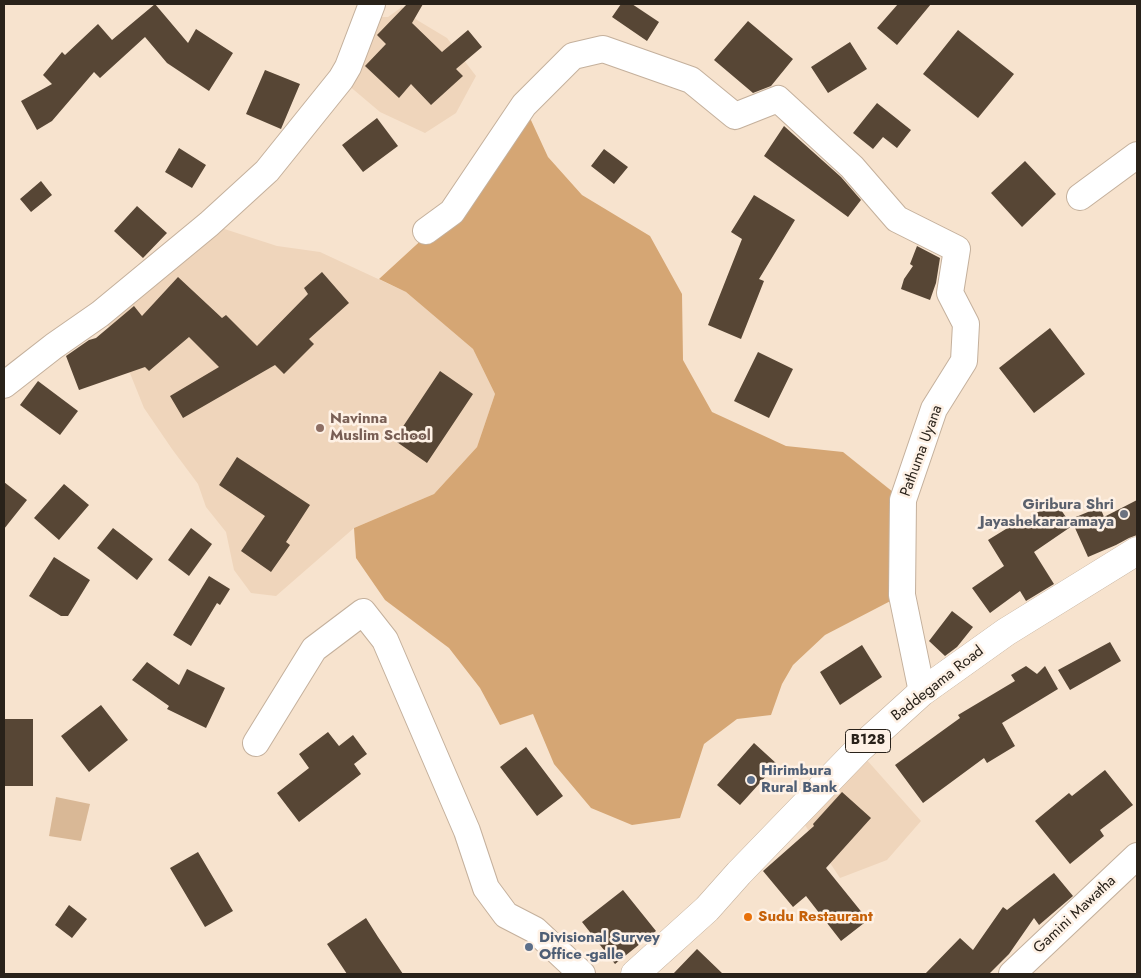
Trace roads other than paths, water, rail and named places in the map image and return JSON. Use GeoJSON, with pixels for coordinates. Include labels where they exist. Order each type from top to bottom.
{"type":"FeatureCollection","features":[{"type":"Feature","properties":{"kind":"main road","name":"Baddegama Road"},"geometry":{"type":"LineString","coordinates":[[634,974],[707,909],[739,873],[858,750],[922,692],[1006,632],[1137,551]]}},
{"type":"Feature","properties":{"kind":"street"},"geometry":{"type":"LineString","coordinates":[[4,384],[100,314],[209,224],[267,171],[341,79],[348,67],[372,4]]}},
{"type":"Feature","properties":{"kind":"street","name":"Pathuma Uyana"},"geometry":{"type":"LineString","coordinates":[[426,231],[452,212],[524,106],[573,56],[604,49],[690,80],[735,116],[778,98],[852,167],[897,219],[957,249],[950,293],[966,324],[964,361],[934,409],[903,500],[902,595],[922,692]]}},
{"type":"Feature","properties":{"kind":"street"},"geometry":{"type":"LineString","coordinates":[[1080,197],[1137,155]]}},
{"type":"Feature","properties":{"kind":"street"},"geometry":{"type":"LineString","coordinates":[[256,743],[314,649],[363,612],[385,640],[467,831],[486,888],[506,915],[535,930],[582,974]]}},
{"type":"Feature","properties":{"kind":"street","name":"Gamini Mawatha"},"geometry":{"type":"LineString","coordinates":[[1012,974],[1137,856]]}},
{"type":"Feature","properties":{"kind":"place","name":"Navinna Muslim School"},"geometry":{"type":"Point","coordinates":[320,428]}},
{"type":"Feature","properties":{"kind":"place","name":"Giribura Shri Jayashekararamaya"},"geometry":{"type":"Point","coordinates":[1124,514]}},
{"type":"Feature","properties":{"kind":"place","name":"Hirimbura Rural Bank"},"geometry":{"type":"Point","coordinates":[751,780]}},
{"type":"Feature","properties":{"kind":"place","name":"Sudu Restaurant"},"geometry":{"type":"Point","coordinates":[748,917]}},
{"type":"Feature","properties":{"kind":"place","name":"Divisional Survey Office -galle"},"geometry":{"type":"Point","coordinates":[529,947]}}]}
